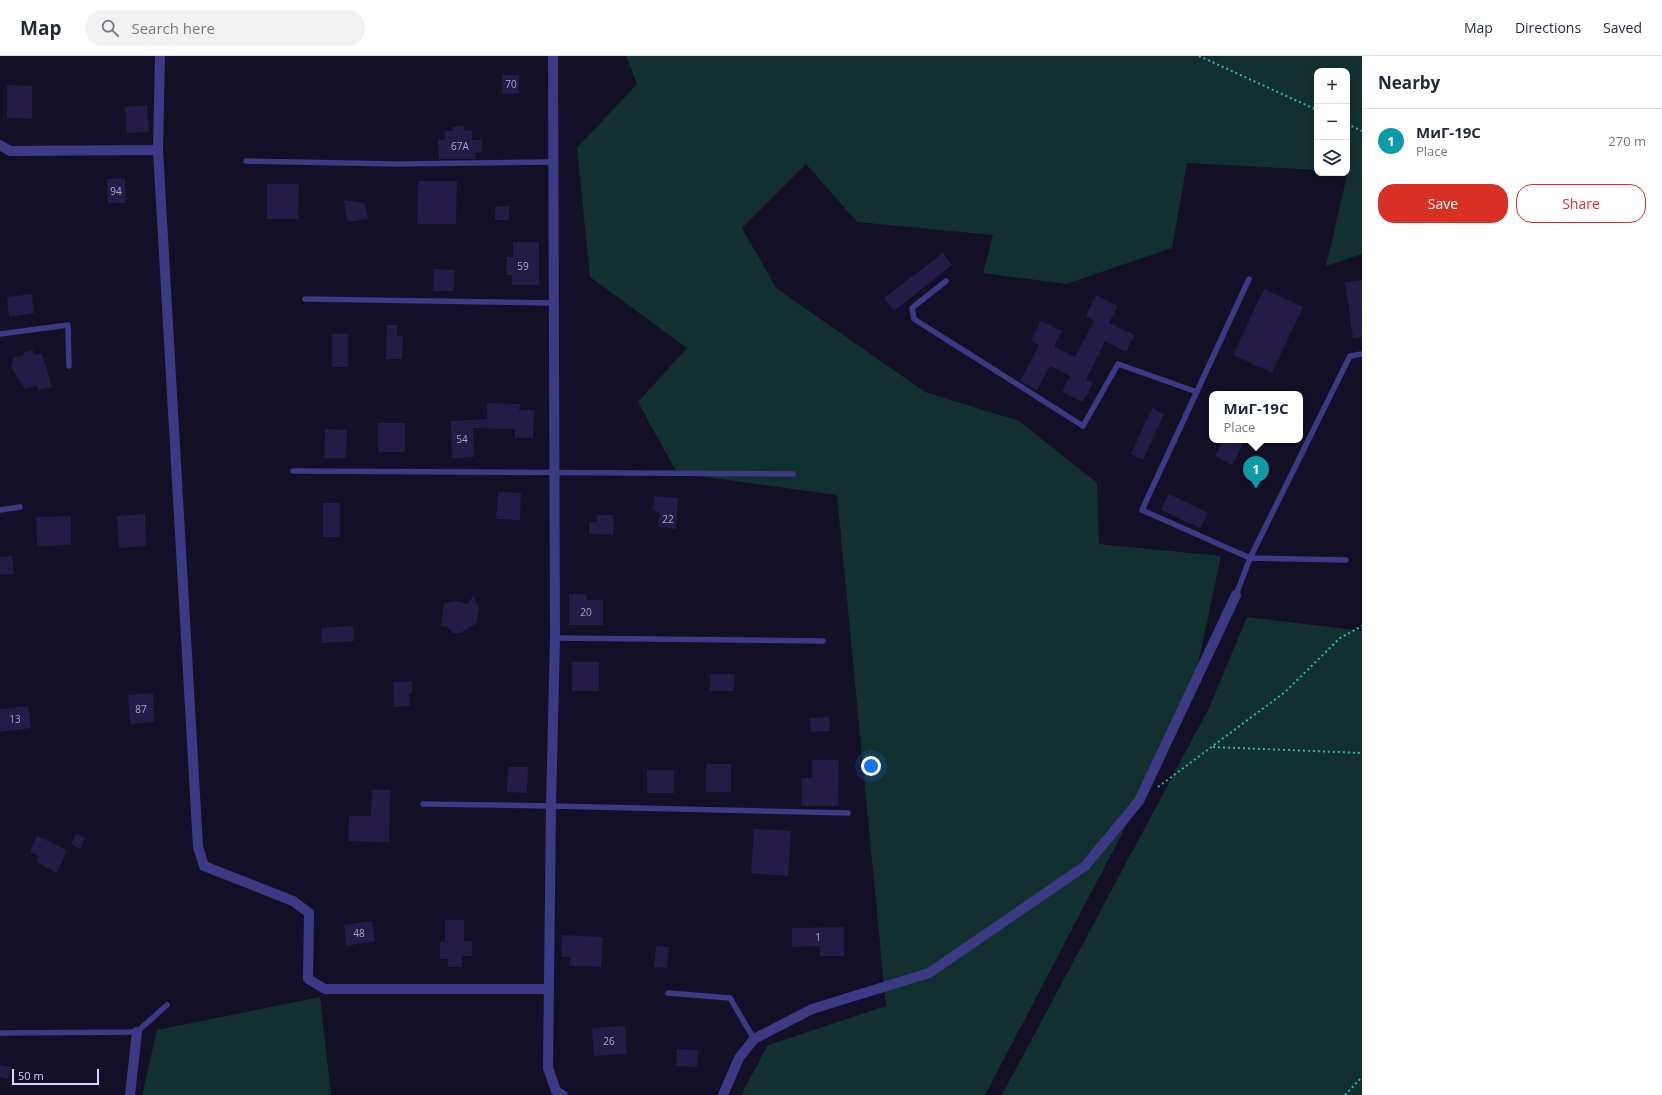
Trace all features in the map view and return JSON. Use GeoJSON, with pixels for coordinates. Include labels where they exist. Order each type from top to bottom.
{"type":"FeatureCollection","features":[{"type":"Feature","properties":{"kind":"street"},"geometry":{"type":"LineString","coordinates":[[160,56],[158,150],[198,847],[204,866],[293,901],[309,913],[308,979],[325,989],[548,989]]}},
{"type":"Feature","properties":{"kind":"street"},"geometry":{"type":"LineString","coordinates":[[553,56],[555,638],[548,989],[548,1068],[556,1091],[563,1095]]}},
{"type":"Feature","properties":{"kind":"street"},"geometry":{"type":"LineString","coordinates":[[0,145],[10,151],[158,150]]}},
{"type":"Feature","properties":{"kind":"street"},"geometry":{"type":"LineString","coordinates":[[722,1095],[739,1058],[754,1039],[812,1009],[929,973],[1085,866],[1139,801],[1236,595]]}},
{"type":"Feature","properties":{"kind":"street"},"geometry":{"type":"LineString","coordinates":[[130,1095],[137,1032]]}},
{"type":"Feature","properties":{"kind":"lane"},"geometry":{"type":"LineString","coordinates":[[246,161],[398,164],[554,162]]}},
{"type":"Feature","properties":{"kind":"lane"},"geometry":{"type":"LineString","coordinates":[[1249,279],[1142,510],[1250,558],[1346,560]]}},
{"type":"Feature","properties":{"kind":"lane"},"geometry":{"type":"LineString","coordinates":[[946,281],[912,308],[914,319],[1083,426],[1118,364],[1197,392]]}},
{"type":"Feature","properties":{"kind":"lane"},"geometry":{"type":"LineString","coordinates":[[305,299],[554,303]]}},
{"type":"Feature","properties":{"kind":"lane"},"geometry":{"type":"LineString","coordinates":[[0,334],[68,325],[69,366]]}},
{"type":"Feature","properties":{"kind":"lane"},"geometry":{"type":"LineString","coordinates":[[1236,595],[1250,558],[1350,356],[1362,354]]}},
{"type":"Feature","properties":{"kind":"lane"},"geometry":{"type":"LineString","coordinates":[[293,471],[793,474]]}},
{"type":"Feature","properties":{"kind":"lane"},"geometry":{"type":"LineString","coordinates":[[0,510],[20,507]]}},
{"type":"Feature","properties":{"kind":"lane"},"geometry":{"type":"LineString","coordinates":[[555,638],[823,641]]}},
{"type":"Feature","properties":{"kind":"lane"},"geometry":{"type":"LineString","coordinates":[[422,804],[848,813]]}},
{"type":"Feature","properties":{"kind":"lane"},"geometry":{"type":"LineString","coordinates":[[668,993],[730,998],[754,1039]]}},
{"type":"Feature","properties":{"kind":"lane"},"geometry":{"type":"LineString","coordinates":[[0,1033],[137,1032],[167,1005]]}},
{"type":"Feature","properties":{"kind":"path"},"geometry":{"type":"LineString","coordinates":[[1198,56],[1314,109]]}},
{"type":"Feature","properties":{"kind":"path"},"geometry":{"type":"LineString","coordinates":[[1350,125],[1362,131]]}},
{"type":"Feature","properties":{"kind":"path"},"geometry":{"type":"LineString","coordinates":[[1158,787],[1285,692],[1340,638],[1362,626]]}},
{"type":"Feature","properties":{"kind":"path"},"geometry":{"type":"LineString","coordinates":[[1212,747],[1362,753]]}},
{"type":"Feature","properties":{"kind":"path"},"geometry":{"type":"LineString","coordinates":[[1345,1095],[1362,1076]]}},
{"type":"Feature","properties":{"kind":"green space"},"geometry":{"type":"Polygon","coordinates":[[[626,56],[1362,56],[1362,254],[1326,266],[1347,176],[1350,176],[1350,68],[1314,68],[1314,170],[1187,163],[1172,248],[1066,284],[983,273],[993,235],[857,222],[806,164],[742,228],[776,288],[925,392],[1019,421],[1097,483],[1099,544],[1221,556],[1189,706],[985,1095],[741,1095],[768,1045],[886,1006],[837,495],[677,473],[638,402],[687,348],[590,277],[577,148],[637,84],[626,56]]]}},
{"type":"Feature","properties":{"kind":"green space"},"geometry":{"type":"Polygon","coordinates":[[[1247,617],[1362,631],[1362,1095],[1002,1095],[1209,708],[1247,617]]]}},
{"type":"Feature","properties":{"kind":"green space"},"geometry":{"type":"Polygon","coordinates":[[[320,997],[331,1095],[142,1095],[157,1030],[320,997]]]}},
{"type":"Feature","properties":{"kind":"building"},"geometry":{"type":"Polygon","coordinates":[[[502,75],[519,75],[519,93],[502,94],[502,75]]]}},
{"type":"Feature","properties":{"kind":"building"},"geometry":{"type":"Polygon","coordinates":[[[7,85],[32,86],[32,119],[7,118],[7,85]]]}},
{"type":"Feature","properties":{"kind":"building"},"geometry":{"type":"Polygon","coordinates":[[[147,105],[149,132],[127,133],[125,107],[147,105]]]}},
{"type":"Feature","properties":{"kind":"building"},"geometry":{"type":"Polygon","coordinates":[[[464,126],[464,131],[472,130],[472,140],[482,140],[482,152],[475,153],[476,159],[439,159],[438,140],[445,140],[445,131],[453,131],[452,127],[464,126]]]}},
{"type":"Feature","properties":{"kind":"building"},"geometry":{"type":"Polygon","coordinates":[[[125,178],[126,203],[108,203],[107,179],[125,178]]]}},
{"type":"Feature","properties":{"kind":"building"},"geometry":{"type":"Polygon","coordinates":[[[418,181],[457,181],[456,224],[417,224],[418,181]]]}},
{"type":"Feature","properties":{"kind":"building"},"geometry":{"type":"Polygon","coordinates":[[[267,184],[299,184],[298,219],[267,219],[267,184]]]}},
{"type":"Feature","properties":{"kind":"building"},"geometry":{"type":"Polygon","coordinates":[[[344,200],[365,203],[368,219],[347,222],[344,200]]]}},
{"type":"Feature","properties":{"kind":"building"},"geometry":{"type":"Polygon","coordinates":[[[509,206],[509,220],[495,220],[495,207],[509,206]]]}},
{"type":"Feature","properties":{"kind":"building"},"geometry":{"type":"Polygon","coordinates":[[[513,242],[539,242],[539,285],[512,285],[512,275],[506,275],[507,257],[513,257],[513,242]]]}},
{"type":"Feature","properties":{"kind":"building"},"geometry":{"type":"Polygon","coordinates":[[[943,253],[952,265],[894,311],[884,298],[943,253]]]}},
{"type":"Feature","properties":{"kind":"building"},"geometry":{"type":"Polygon","coordinates":[[[434,269],[454,270],[454,291],[433,291],[434,269]]]}},
{"type":"Feature","properties":{"kind":"building"},"geometry":{"type":"Polygon","coordinates":[[[1362,280],[1362,337],[1353,338],[1345,282],[1362,280]]]}},
{"type":"Feature","properties":{"kind":"building"},"geometry":{"type":"Polygon","coordinates":[[[1264,289],[1303,307],[1272,373],[1233,355],[1264,289]]]}},
{"type":"Feature","properties":{"kind":"building"},"geometry":{"type":"Polygon","coordinates":[[[32,294],[34,313],[9,317],[7,297],[32,294]]]}},
{"type":"Feature","properties":{"kind":"building"},"geometry":{"type":"Polygon","coordinates":[[[1096,295],[1118,306],[1109,323],[1135,335],[1126,352],[1105,341],[1086,380],[1093,383],[1083,402],[1062,392],[1070,376],[1050,366],[1037,390],[1020,381],[1039,345],[1031,341],[1041,321],[1062,331],[1054,347],[1075,357],[1094,321],[1086,316],[1096,295]]]}},
{"type":"Feature","properties":{"kind":"building"},"geometry":{"type":"Polygon","coordinates":[[[387,325],[397,325],[397,336],[403,336],[402,359],[386,359],[387,325]]]}},
{"type":"Feature","properties":{"kind":"building"},"geometry":{"type":"Polygon","coordinates":[[[332,334],[348,334],[348,367],[332,367],[332,334]]]}},
{"type":"Feature","properties":{"kind":"building"},"geometry":{"type":"Polygon","coordinates":[[[33,350],[34,355],[42,353],[52,387],[38,390],[37,386],[25,389],[11,367],[14,357],[22,356],[25,352],[33,350]]]}},
{"type":"Feature","properties":{"kind":"building"},"geometry":{"type":"Polygon","coordinates":[[[487,403],[520,404],[519,410],[534,410],[533,438],[515,438],[515,429],[473,428],[474,457],[452,458],[451,421],[487,419],[487,403]]]}},
{"type":"Feature","properties":{"kind":"building"},"geometry":{"type":"Polygon","coordinates":[[[1152,408],[1164,414],[1143,460],[1131,454],[1152,408]]]}},
{"type":"Feature","properties":{"kind":"building"},"geometry":{"type":"Polygon","coordinates":[[[378,423],[405,423],[405,452],[378,452],[378,423]]]}},
{"type":"Feature","properties":{"kind":"building"},"geometry":{"type":"Polygon","coordinates":[[[325,429],[347,430],[346,458],[324,458],[325,429]]]}},
{"type":"Feature","properties":{"kind":"building"},"geometry":{"type":"Polygon","coordinates":[[[1222,443],[1243,443],[1233,465],[1215,456],[1222,443]]]}},
{"type":"Feature","properties":{"kind":"building"},"geometry":{"type":"Polygon","coordinates":[[[498,492],[521,493],[520,520],[496,519],[498,492]]]}},
{"type":"Feature","properties":{"kind":"building"},"geometry":{"type":"Polygon","coordinates":[[[1169,494],[1208,513],[1200,528],[1161,510],[1169,494]]]}},
{"type":"Feature","properties":{"kind":"building"},"geometry":{"type":"Polygon","coordinates":[[[654,496],[678,498],[676,529],[658,527],[660,512],[653,511],[654,496]]]}},
{"type":"Feature","properties":{"kind":"building"},"geometry":{"type":"Polygon","coordinates":[[[323,503],[340,503],[340,537],[323,537],[323,503]]]}},
{"type":"Feature","properties":{"kind":"building"},"geometry":{"type":"Polygon","coordinates":[[[145,514],[146,546],[119,548],[117,516],[145,514]]]}},
{"type":"Feature","properties":{"kind":"building"},"geometry":{"type":"Polygon","coordinates":[[[597,515],[614,515],[613,535],[589,534],[589,522],[597,522],[597,515]]]}},
{"type":"Feature","properties":{"kind":"building"},"geometry":{"type":"Polygon","coordinates":[[[71,516],[71,545],[37,546],[36,517],[71,516]]]}},
{"type":"Feature","properties":{"kind":"building"},"geometry":{"type":"Polygon","coordinates":[[[12,556],[14,574],[0,575],[0,557],[12,556]]]}},
{"type":"Feature","properties":{"kind":"building"},"geometry":{"type":"Polygon","coordinates":[[[569,594],[586,594],[587,600],[603,600],[603,625],[569,625],[569,594]]]}},
{"type":"Feature","properties":{"kind":"building"},"geometry":{"type":"Polygon","coordinates":[[[473,596],[479,609],[476,624],[460,633],[453,633],[447,627],[441,626],[444,603],[455,601],[468,604],[473,596]]]}},
{"type":"Feature","properties":{"kind":"building"},"geometry":{"type":"Polygon","coordinates":[[[353,626],[354,641],[322,643],[321,628],[353,626]]]}},
{"type":"Feature","properties":{"kind":"building"},"geometry":{"type":"Polygon","coordinates":[[[572,662],[599,662],[599,691],[572,691],[572,662]]]}},
{"type":"Feature","properties":{"kind":"building"},"geometry":{"type":"Polygon","coordinates":[[[710,674],[734,674],[734,691],[710,691],[710,674]]]}},
{"type":"Feature","properties":{"kind":"building"},"geometry":{"type":"Polygon","coordinates":[[[412,681],[412,693],[409,694],[410,706],[394,707],[393,682],[412,681]]]}},
{"type":"Feature","properties":{"kind":"building"},"geometry":{"type":"Polygon","coordinates":[[[153,693],[154,722],[130,724],[128,695],[153,693]]]}},
{"type":"Feature","properties":{"kind":"building"},"geometry":{"type":"Polygon","coordinates":[[[28,706],[31,728],[0,732],[0,709],[28,706]]]}},
{"type":"Feature","properties":{"kind":"building"},"geometry":{"type":"Polygon","coordinates":[[[829,717],[830,731],[811,732],[810,718],[829,717]]]}},
{"type":"Feature","properties":{"kind":"building"},"geometry":{"type":"Polygon","coordinates":[[[812,760],[839,760],[838,806],[802,806],[802,778],[812,778],[812,760]]]}},
{"type":"Feature","properties":{"kind":"building"},"geometry":{"type":"Polygon","coordinates":[[[706,764],[731,764],[731,792],[706,792],[706,764]]]}},
{"type":"Feature","properties":{"kind":"building"},"geometry":{"type":"Polygon","coordinates":[[[508,767],[528,767],[527,793],[507,792],[508,767]]]}},
{"type":"Feature","properties":{"kind":"building"},"geometry":{"type":"Polygon","coordinates":[[[647,770],[674,770],[674,793],[647,793],[647,770]]]}},
{"type":"Feature","properties":{"kind":"building"},"geometry":{"type":"Polygon","coordinates":[[[372,790],[390,790],[389,842],[348,841],[349,816],[371,816],[372,790]]]}},
{"type":"Feature","properties":{"kind":"building"},"geometry":{"type":"Polygon","coordinates":[[[754,829],[791,831],[788,876],[751,873],[754,829]]]}},
{"type":"Feature","properties":{"kind":"building"},"geometry":{"type":"Polygon","coordinates":[[[76,834],[85,838],[80,849],[71,844],[76,834]]]}},
{"type":"Feature","properties":{"kind":"building"},"geometry":{"type":"Polygon","coordinates":[[[37,836],[67,850],[57,873],[36,862],[39,856],[30,852],[37,836]]]}},
{"type":"Feature","properties":{"kind":"building"},"geometry":{"type":"Polygon","coordinates":[[[445,920],[464,920],[464,941],[472,941],[472,956],[462,956],[462,967],[448,967],[448,959],[440,959],[440,942],[445,942],[445,920]]]}},
{"type":"Feature","properties":{"kind":"building"},"geometry":{"type":"Polygon","coordinates":[[[372,921],[375,941],[346,946],[344,925],[372,921]]]}},
{"type":"Feature","properties":{"kind":"building"},"geometry":{"type":"Polygon","coordinates":[[[844,927],[844,956],[820,956],[820,946],[792,947],[792,928],[844,927]]]}},
{"type":"Feature","properties":{"kind":"building"},"geometry":{"type":"Polygon","coordinates":[[[562,935],[603,937],[601,967],[570,966],[570,957],[561,957],[562,935]]]}},
{"type":"Feature","properties":{"kind":"building"},"geometry":{"type":"Polygon","coordinates":[[[656,946],[669,947],[667,968],[654,967],[656,946]]]}},
{"type":"Feature","properties":{"kind":"building"},"geometry":{"type":"Polygon","coordinates":[[[625,1026],[627,1054],[594,1056],[592,1028],[625,1026]]]}},
{"type":"Feature","properties":{"kind":"building"},"geometry":{"type":"Polygon","coordinates":[[[677,1049],[698,1050],[697,1067],[676,1066],[677,1049]]]}},
{"type":"Feature","properties":{"kind":"building"},"geometry":{"type":"Polygon","coordinates":[[[0,1065],[11,1067],[8,1079],[0,1077],[0,1065]]]}},
{"type":"Feature","properties":{"kind":"place","name":"МиГ-19С"},"geometry":{"type":"Point","coordinates":[1256,489]}}]}
